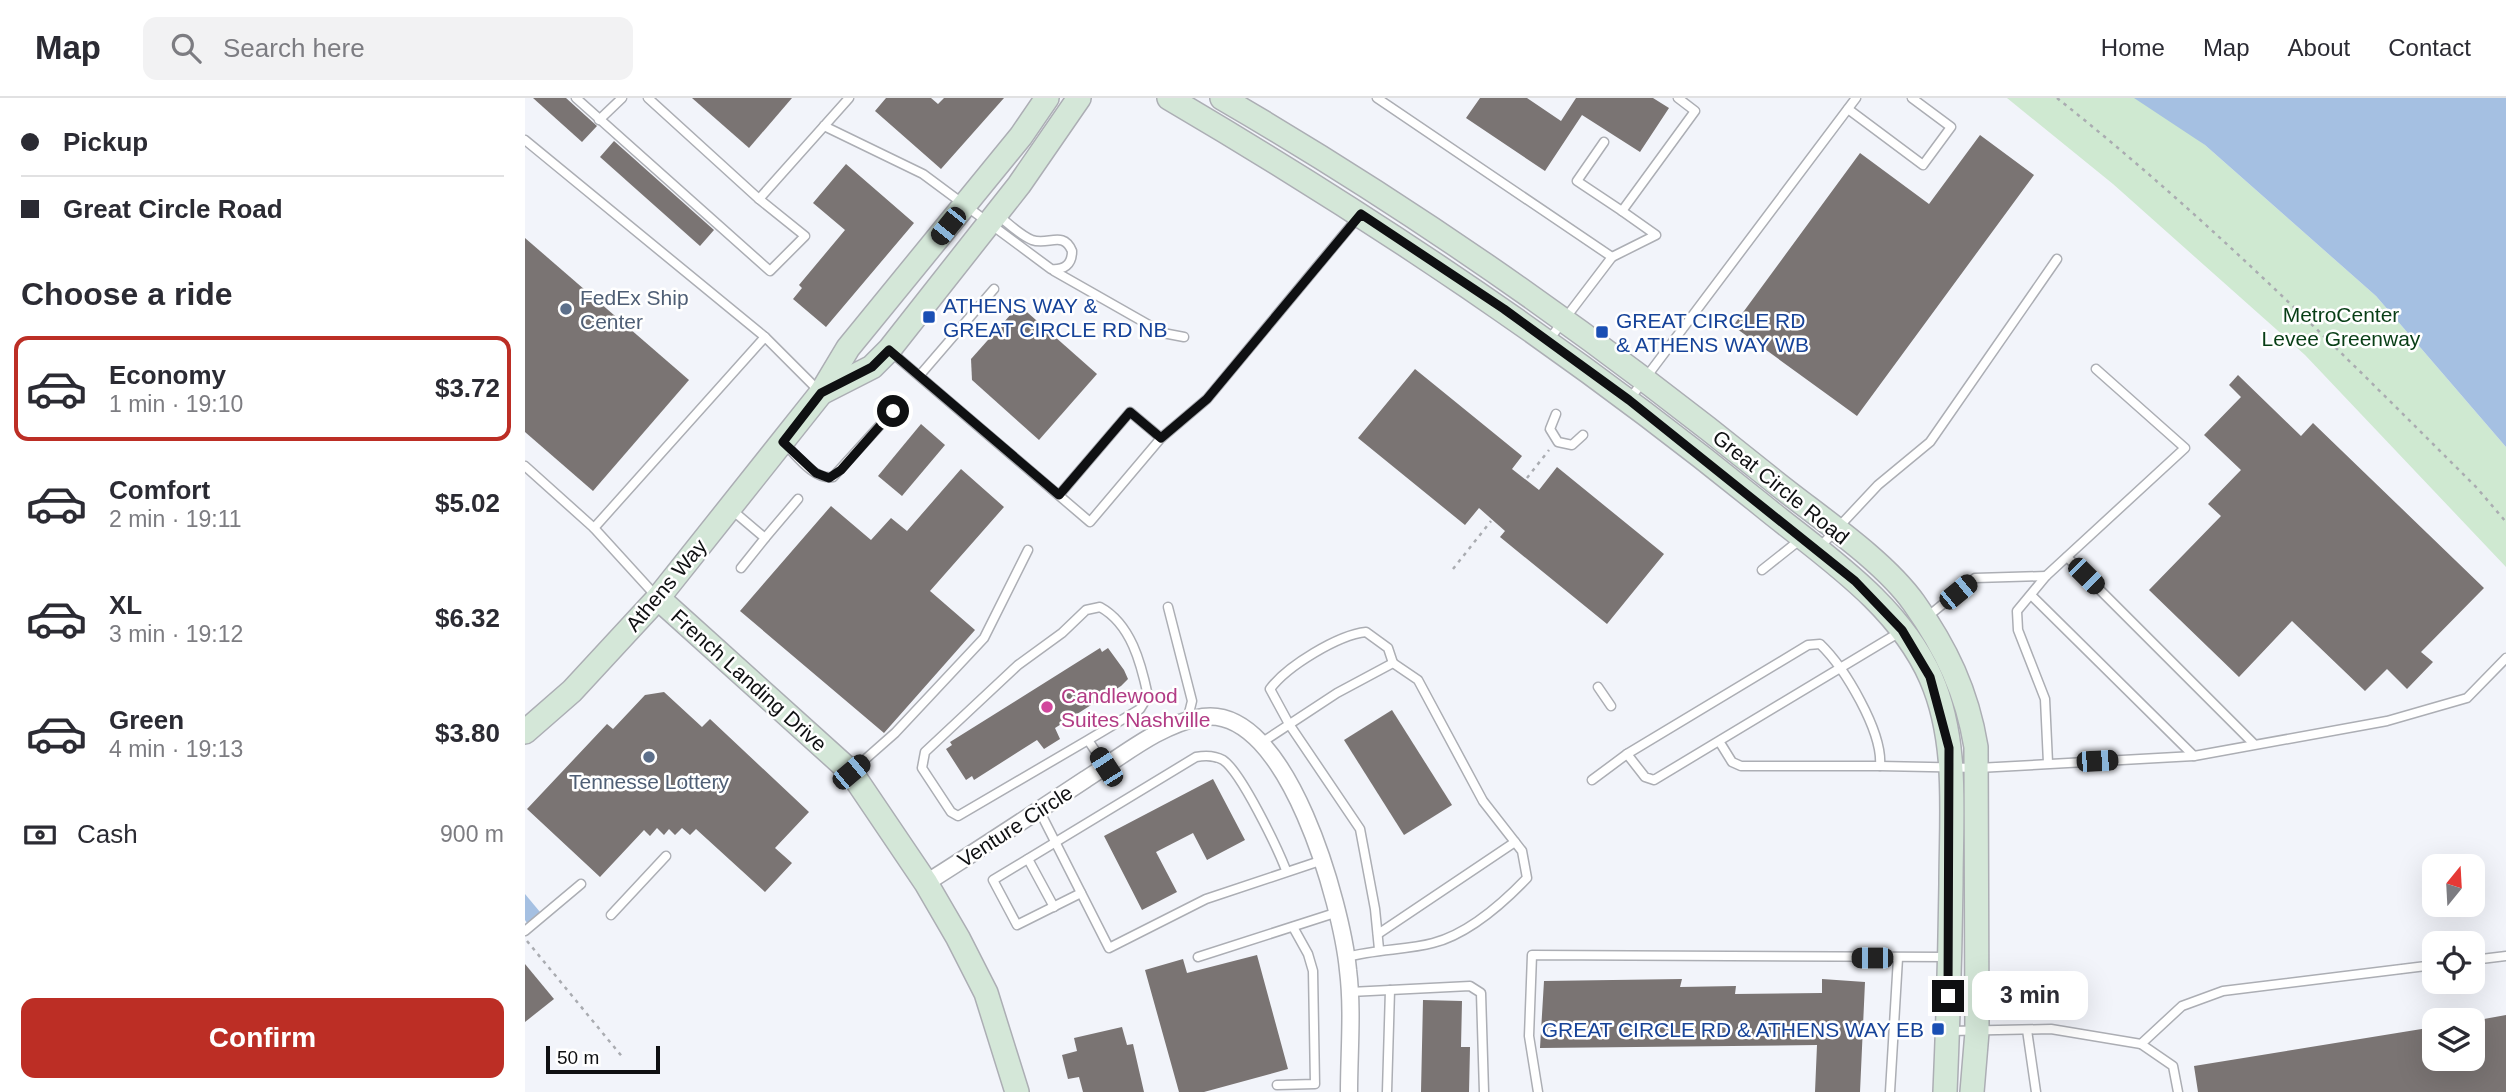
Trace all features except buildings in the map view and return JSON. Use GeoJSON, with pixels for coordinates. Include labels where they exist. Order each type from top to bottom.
{"type":"FeatureCollection","features":[{"type":"Feature","properties":{"kind":"street","name":"Athens Way"},"geometry":{"type":"LineString","coordinates":[[525,732],[572,691],[657,598],[783,442],[821,393],[848,348],[1010,150],[1047,98]]}},
{"type":"Feature","properties":{"kind":"street","name":"Athens Way"},"geometry":{"type":"LineString","coordinates":[[821,393],[872,367],[889,350],[992,219],[1079,98]]}},
{"type":"Feature","properties":{"kind":"street","name":"Great Circle Road"},"geometry":{"type":"LineString","coordinates":[[1169,98],[1361,214],[1548,341],[1629,400],[1855,581],[1902,630],[1930,677],[1939,702],[1950,769],[1945,1092]]}},
{"type":"Feature","properties":{"kind":"street","name":"Great Circle Road"},"geometry":{"type":"LineString","coordinates":[[1222,98],[1407,211],[1565,321],[1644,379],[1835,530],[1896,582],[1914,603],[1942,643],[1963,692],[1971,719],[1978,768],[1977,1032],[1972,1092]]}},
{"type":"Feature","properties":{"kind":"street"},"geometry":{"type":"LineString","coordinates":[[992,219],[988,206],[1008,175],[1012,163],[1010,150]]}},
{"type":"Feature","properties":{"kind":"street","name":"French Landing Drive"},"geometry":{"type":"LineString","coordinates":[[657,598],[851,772],[926,883],[986,993],[1017,1092]]}},
{"type":"Feature","properties":{"kind":"street","name":"Venture Circle"},"geometry":{"type":"LineString","coordinates":[[926,883],[1106,767],[1188,721],[1207,717],[1227,719],[1244,727],[1261,743],[1295,797],[1323,860],[1338,912],[1347,957],[1350,992],[1349,1092]]}},
{"type":"Feature","properties":{"kind":"lane"},"geometry":{"type":"LineString","coordinates":[[576,98],[770,271],[805,236],[759,199],[648,98]]}},
{"type":"Feature","properties":{"kind":"lane"},"geometry":{"type":"LineString","coordinates":[[599,120],[622,98]]}},
{"type":"Feature","properties":{"kind":"lane"},"geometry":{"type":"LineString","coordinates":[[759,199],[849,98]]}},
{"type":"Feature","properties":{"kind":"lane"},"geometry":{"type":"LineString","coordinates":[[1377,98],[1612,257]]}},
{"type":"Feature","properties":{"kind":"lane"},"geometry":{"type":"LineString","coordinates":[[1622,211],[1695,111],[1678,98]]}},
{"type":"Feature","properties":{"kind":"lane"},"geometry":{"type":"LineString","coordinates":[[1629,400],[1856,98]]}},
{"type":"Feature","properties":{"kind":"lane"},"geometry":{"type":"LineString","coordinates":[[1848,109],[1923,165],[1951,127],[1912,98]]}},
{"type":"Feature","properties":{"kind":"lane"},"geometry":{"type":"LineString","coordinates":[[824,126],[923,174],[964,206],[1030,239],[1044,242],[1055,238],[1069,245],[1072,256],[1068,265],[1051,269]]}},
{"type":"Feature","properties":{"kind":"lane"},"geometry":{"type":"LineString","coordinates":[[525,139],[765,337],[821,393]]}},
{"type":"Feature","properties":{"kind":"lane"},"geometry":{"type":"LineString","coordinates":[[1548,341],[1612,257],[1656,235],[1577,181],[1604,142]]}},
{"type":"Feature","properties":{"kind":"lane"},"geometry":{"type":"LineString","coordinates":[[889,350],[1090,522],[1161,438],[1207,399],[1361,214]]}},
{"type":"Feature","properties":{"kind":"lane"},"geometry":{"type":"LineString","coordinates":[[992,219],[1051,269],[1163,333],[1184,337]]}},
{"type":"Feature","properties":{"kind":"lane"},"geometry":{"type":"LineString","coordinates":[[1762,570],[1835,530],[1878,485],[1930,442],[2057,259]]}},
{"type":"Feature","properties":{"kind":"lane"},"geometry":{"type":"LineString","coordinates":[[920,375],[994,289]]}},
{"type":"Feature","properties":{"kind":"lane"},"geometry":{"type":"LineString","coordinates":[[594,528],[765,337]]}},
{"type":"Feature","properties":{"kind":"lane"},"geometry":{"type":"LineString","coordinates":[[2048,763],[2045,699],[2018,630],[2017,611],[2046,576],[2185,448],[2096,369]]}},
{"type":"Feature","properties":{"kind":"lane"},"geometry":{"type":"LineString","coordinates":[[783,442],[816,473],[829,478],[841,470],[893,411]]}},
{"type":"Feature","properties":{"kind":"lane"},"geometry":{"type":"LineString","coordinates":[[1059,495],[1130,412],[1161,438]]}},
{"type":"Feature","properties":{"kind":"lane"},"geometry":{"type":"LineString","coordinates":[[1556,414],[1550,428],[1557,441],[1572,444],[1583,435]]}},
{"type":"Feature","properties":{"kind":"lane"},"geometry":{"type":"LineString","coordinates":[[525,466],[594,528],[657,598]]}},
{"type":"Feature","properties":{"kind":"lane"},"geometry":{"type":"LineString","coordinates":[[741,568],[798,499]]}},
{"type":"Feature","properties":{"kind":"lane"},"geometry":{"type":"LineString","coordinates":[[730,508],[765,538]]}},
{"type":"Feature","properties":{"kind":"lane"},"geometry":{"type":"LineString","coordinates":[[851,772],[895,733],[984,638],[1028,550]]}},
{"type":"Feature","properties":{"kind":"lane"},"geometry":{"type":"LineString","coordinates":[[2067,557],[2253,743]]}},
{"type":"Feature","properties":{"kind":"lane"},"geometry":{"type":"LineString","coordinates":[[1627,754],[1645,777],[1654,779],[1840,670],[1902,630],[1924,620],[1975,578],[2046,576]]}},
{"type":"Feature","properties":{"kind":"lane"},"geometry":{"type":"LineString","coordinates":[[2031,595],[2194,756]]}},
{"type":"Feature","properties":{"kind":"lane"},"geometry":{"type":"LineString","coordinates":[[1100,607],[1115,618],[1131,640],[1148,696],[1140,709],[1088,740],[958,816],[951,812],[922,768],[925,752],[1018,665],[1062,633],[1086,610],[1100,607]]}},
{"type":"Feature","properties":{"kind":"lane"},"geometry":{"type":"LineString","coordinates":[[1168,607],[1192,701],[1188,721]]}},
{"type":"Feature","properties":{"kind":"lane"},"geometry":{"type":"LineString","coordinates":[[1347,957],[1379,948],[1435,943],[1495,911],[1527,878],[1522,851],[1483,801],[1418,680],[1393,663],[1388,649],[1366,632],[1348,634],[1279,677],[1271,689],[1289,724],[1360,830],[1379,948]]}},
{"type":"Feature","properties":{"kind":"lane"},"geometry":{"type":"LineString","coordinates":[[1592,780],[1627,754],[1808,645],[1821,644],[1840,670],[1879,742],[1880,766]]}},
{"type":"Feature","properties":{"kind":"lane"},"geometry":{"type":"LineString","coordinates":[[1719,741],[1732,762],[1741,766],[1950,769],[2194,756],[2253,743],[2387,721],[2467,698],[2506,658]]}},
{"type":"Feature","properties":{"kind":"lane"},"geometry":{"type":"LineString","coordinates":[[1261,743],[1337,693],[1393,663]]}},
{"type":"Feature","properties":{"kind":"lane"},"geometry":{"type":"LineString","coordinates":[[1598,687],[1611,706]]}},
{"type":"Feature","properties":{"kind":"lane"},"geometry":{"type":"LineString","coordinates":[[1088,740],[1106,767]]}},
{"type":"Feature","properties":{"kind":"lane"},"geometry":{"type":"LineString","coordinates":[[1081,893],[1017,925],[993,880],[1196,757],[1206,755],[1223,761],[1236,775],[1286,870]]}},
{"type":"Feature","properties":{"kind":"lane"},"geometry":{"type":"LineString","coordinates":[[1039,810],[1109,948],[1206,899],[1286,870],[1323,860]]}},
{"type":"Feature","properties":{"kind":"lane"},"geometry":{"type":"LineString","coordinates":[[1378,934],[1515,842]]}},
{"type":"Feature","properties":{"kind":"lane"},"geometry":{"type":"LineString","coordinates":[[611,915],[666,856]]}},
{"type":"Feature","properties":{"kind":"lane"},"geometry":{"type":"LineString","coordinates":[[1028,859],[1053,907]]}},
{"type":"Feature","properties":{"kind":"lane"},"geometry":{"type":"LineString","coordinates":[[525,931],[581,884]]}},
{"type":"Feature","properties":{"kind":"lane"},"geometry":{"type":"LineString","coordinates":[[1198,957],[1338,912]]}},
{"type":"Feature","properties":{"kind":"lane"},"geometry":{"type":"LineString","coordinates":[[1277,1084],[1315,1084],[1313,971],[1308,954],[1293,927]]}},
{"type":"Feature","properties":{"kind":"lane"},"geometry":{"type":"LineString","coordinates":[[1538,1092],[1529,1036],[1532,955],[1949,957]]}},
{"type":"Feature","properties":{"kind":"lane"},"geometry":{"type":"LineString","coordinates":[[2485,959],[2506,956]]}},
{"type":"Feature","properties":{"kind":"lane"},"geometry":{"type":"LineString","coordinates":[[1890,1092],[1898,958]]}},
{"type":"Feature","properties":{"kind":"lane"},"geometry":{"type":"LineString","coordinates":[[2141,1044],[2182,1006],[2223,991],[2422,966]]}},
{"type":"Feature","properties":{"kind":"lane"},"geometry":{"type":"LineString","coordinates":[[1350,992],[1470,986],[1481,993],[1484,1092]]}},
{"type":"Feature","properties":{"kind":"lane"},"geometry":{"type":"LineString","coordinates":[[1387,1092],[1390,990]]}},
{"type":"Feature","properties":{"kind":"lane"},"geometry":{"type":"LineString","coordinates":[[1948,1031],[2051,1029],[2141,1044],[2173,1066],[2178,1092]]}},
{"type":"Feature","properties":{"kind":"lane"},"geometry":{"type":"LineString","coordinates":[[2027,1030],[2036,1092]]}},
{"type":"Feature","properties":{"kind":"path"},"geometry":{"type":"LineString","coordinates":[[2057,98],[2109,139],[2285,296],[2477,488],[2506,522]]}},
{"type":"Feature","properties":{"kind":"path"},"geometry":{"type":"LineString","coordinates":[[1527,478],[1557,441]]}},
{"type":"Feature","properties":{"kind":"path"},"geometry":{"type":"LineString","coordinates":[[1453,569],[1491,521]]}},
{"type":"Feature","properties":{"kind":"path"},"geometry":{"type":"LineString","coordinates":[[525,939],[624,1059]]}},
{"type":"Feature","properties":{"kind":"green space","name":"MetroCenter Levee Greenway"},"geometry":{"type":"Polygon","coordinates":[[[2007,98],[2143,98],[2205,145],[2376,296],[2506,447],[2506,567],[2305,355],[2113,184],[2007,98]]]}},
{"type":"Feature","properties":{"kind":"water"},"geometry":{"type":"Polygon","coordinates":[[[2134,98],[2506,98],[2506,447],[2376,296],[2205,145],[2134,98]]]}},
{"type":"Feature","properties":{"kind":"water"},"geometry":{"type":"Polygon","coordinates":[[[525,894],[540,912],[527,923],[525,920],[525,894]]]}},
{"type":"Feature","properties":{"kind":"place","name":"FedEx Ship Center"},"geometry":{"type":"Point","coordinates":[566,309]}},
{"type":"Feature","properties":{"kind":"place","name":"ATHENS WAY & GREAT CIRCLE RD NB"},"geometry":{"type":"Point","coordinates":[929,317]}},
{"type":"Feature","properties":{"kind":"place","name":"GREAT CIRCLE RD & ATHENS WAY WB"},"geometry":{"type":"Point","coordinates":[1602,332]}},
{"type":"Feature","properties":{"kind":"place","name":"Candlewood Suites Nashville"},"geometry":{"type":"Point","coordinates":[1047,707]}},
{"type":"Feature","properties":{"kind":"place","name":"Tennesse Lottery"},"geometry":{"type":"Point","coordinates":[649,757]}},
{"type":"Feature","properties":{"kind":"place","name":"GREAT CIRCLE RD & ATHENS WAY EB"},"geometry":{"type":"Point","coordinates":[1938,1029]}},
{"type":"Feature","properties":{"kind":"route"},"geometry":{"type":"LineString","coordinates":[[893,411],[841,470],[829,478],[816,473],[783,442],[821,393],[872,367],[889,350],[1059,495],[1130,412],[1161,438],[1207,399],[1361,214],[1504,309],[1629,400],[1855,581],[1884,608],[1902,630],[1930,677],[1945,722],[1949,748],[1951,812],[1948,996]]}}]}
